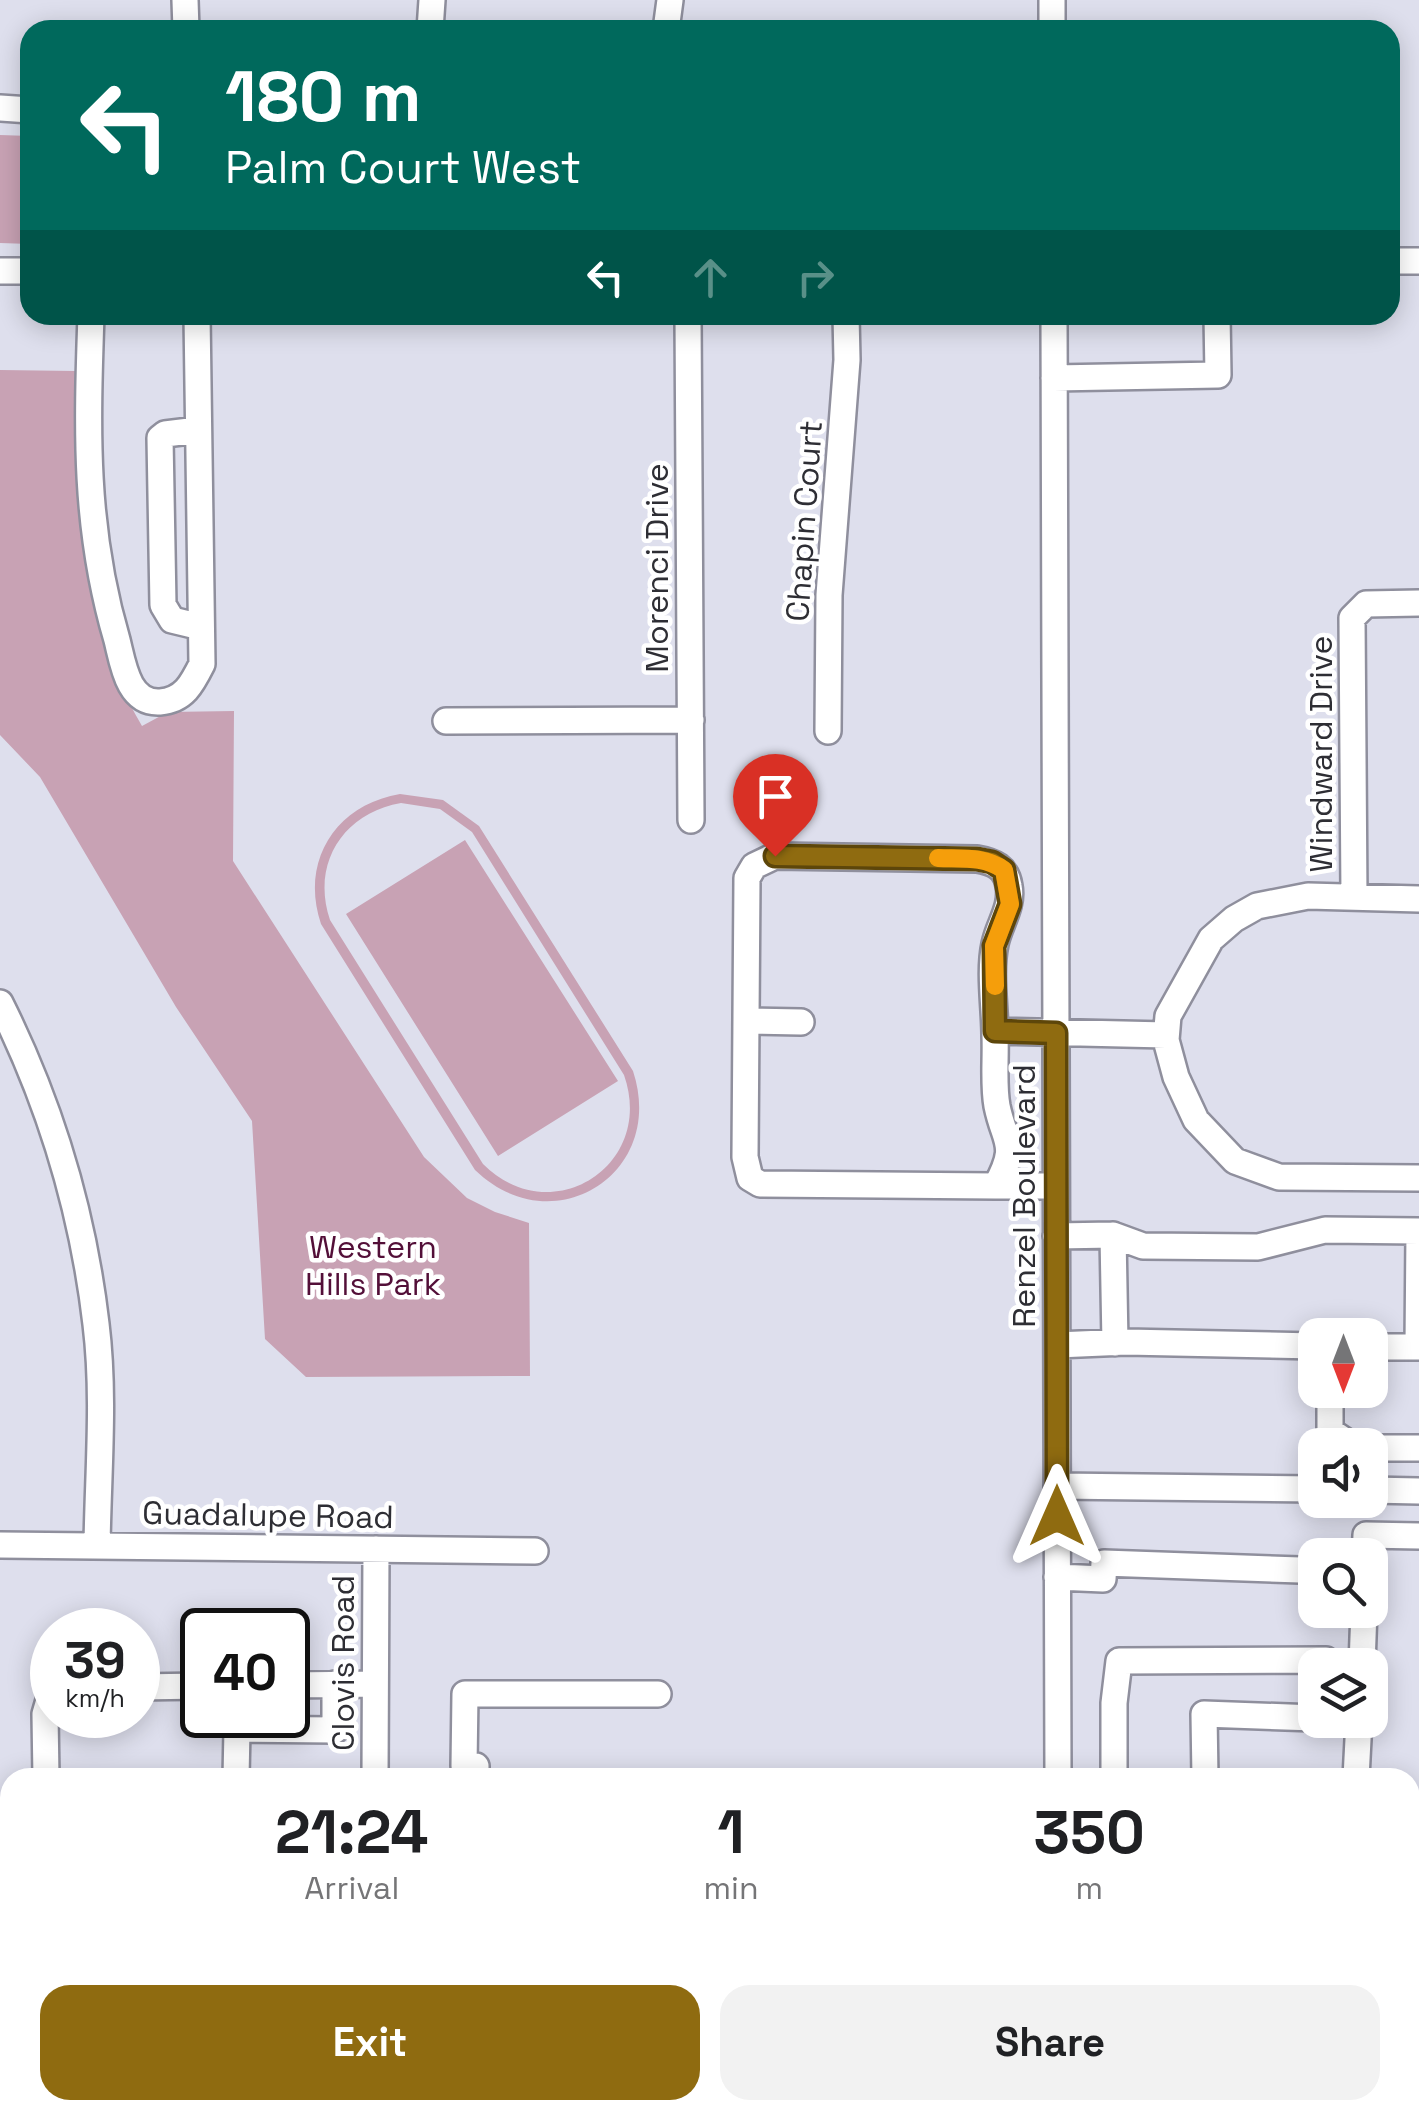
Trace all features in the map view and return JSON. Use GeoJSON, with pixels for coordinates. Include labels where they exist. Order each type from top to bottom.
{"type":"FeatureCollection","features":[{"type":"Feature","properties":{"kind":"street"},"geometry":{"type":"LineString","coordinates":[[91,325],[88,480],[92,534],[126,675],[142,699],[152,702],[178,699],[192,685],[202,664],[197,325]]}},
{"type":"Feature","properties":{"kind":"street","name":"Morenci Drive"},"geometry":{"type":"LineString","coordinates":[[688,325],[691,820]]}},
{"type":"Feature","properties":{"kind":"street","name":"Chapin Court"},"geometry":{"type":"LineString","coordinates":[[828,732],[829,595],[847,360],[846,325]]}},
{"type":"Feature","properties":{"kind":"street","name":"Renzel Boulevard"},"geometry":{"type":"LineString","coordinates":[[1054,325],[1058,1768]]}},
{"type":"Feature","properties":{"kind":"street"},"geometry":{"type":"LineString","coordinates":[[1054,378],[1218,375],[1217,325]]}},
{"type":"Feature","properties":{"kind":"street"},"geometry":{"type":"LineString","coordinates":[[198,430],[160,438],[165,613],[172,620],[201,627]]}},
{"type":"Feature","properties":{"kind":"street","name":"Windward Drive"},"geometry":{"type":"LineString","coordinates":[[1354,897],[1352,618],[1366,604],[1419,603]]}},
{"type":"Feature","properties":{"kind":"street"},"geometry":{"type":"LineString","coordinates":[[446,721],[690,720]]}},
{"type":"Feature","properties":{"kind":"street"},"geometry":{"type":"LineString","coordinates":[[996,1186],[1010,1150],[997,1106],[995,1031],[994,946],[1010,904],[1004,870],[977,859],[775,856],[761,861],[747,878],[745,1157],[750,1178],[760,1184],[996,1186],[1056,1186]]}},
{"type":"Feature","properties":{"kind":"street"},"geometry":{"type":"LineString","coordinates":[[1419,898],[1308,896],[1257,906],[1211,939],[1168,1016],[1166,1035],[1176,1077],[1196,1120],[1235,1161],[1279,1177],[1419,1178]]}},
{"type":"Feature","properties":{"kind":"street"},"geometry":{"type":"LineString","coordinates":[[0,1003],[52,1128],[80,1222],[96,1326],[100,1404],[97,1546]]}},
{"type":"Feature","properties":{"kind":"street"},"geometry":{"type":"LineString","coordinates":[[746,1021],[801,1022]]}},
{"type":"Feature","properties":{"kind":"street"},"geometry":{"type":"LineString","coordinates":[[995,1031],[1166,1035]]}},
{"type":"Feature","properties":{"kind":"street"},"geometry":{"type":"LineString","coordinates":[[1056,1236],[1113,1235],[1143,1246],[1258,1246],[1325,1230],[1419,1231],[1418,1347],[1388,1346]]}},
{"type":"Feature","properties":{"kind":"street"},"geometry":{"type":"LineString","coordinates":[[1113,1235],[1115,1342]]}},
{"type":"Feature","properties":{"kind":"street"},"geometry":{"type":"LineString","coordinates":[[1056,1344],[1298,1346]]}},
{"type":"Feature","properties":{"kind":"street"},"geometry":{"type":"LineString","coordinates":[[1388,1448],[1419,1448]]}},
{"type":"Feature","properties":{"kind":"street"},"geometry":{"type":"LineString","coordinates":[[1057,1486],[1298,1488]]}},
{"type":"Feature","properties":{"kind":"street"},"geometry":{"type":"LineString","coordinates":[[1366,1538],[1412,1535],[1411,1491]]}},
{"type":"Feature","properties":{"kind":"street","name":"Guadalupe Road"},"geometry":{"type":"LineString","coordinates":[[0,1545],[535,1551]]}},
{"type":"Feature","properties":{"kind":"street","name":"Clovis Road"},"geometry":{"type":"LineString","coordinates":[[375,1768],[376,1549]]}},
{"type":"Feature","properties":{"kind":"street"},"geometry":{"type":"LineString","coordinates":[[1057,1577],[1103,1579],[1104,1563],[1298,1570]]}},
{"type":"Feature","properties":{"kind":"street"},"geometry":{"type":"LineString","coordinates":[[1114,1768],[1114,1703],[1119,1661],[1298,1660]]}},
{"type":"Feature","properties":{"kind":"street"},"geometry":{"type":"LineString","coordinates":[[236,1768],[237,1729],[335,1730],[335,1684]]}},
{"type":"Feature","properties":{"kind":"street"},"geometry":{"type":"LineString","coordinates":[[310,1685],[375,1684]]}},
{"type":"Feature","properties":{"kind":"street"},"geometry":{"type":"LineString","coordinates":[[476,1768],[464,1766],[466,1694],[658,1694]]}},
{"type":"Feature","properties":{"kind":"street"},"geometry":{"type":"LineString","coordinates":[[1206,1768],[1204,1714],[1298,1717]]}},
{"type":"Feature","properties":{"kind":"street"},"geometry":{"type":"LineString","coordinates":[[45,1738],[46,1768]]}},
{"type":"Feature","properties":{"kind":"street"},"geometry":{"type":"LineString","coordinates":[[1356,1768],[1357,1738]]}},
{"type":"Feature","properties":{"kind":"green space"},"geometry":{"type":"Polygon","coordinates":[[[0,135],[20,136],[20,244],[0,243],[0,135]]]}},
{"type":"Feature","properties":{"kind":"green space","name":"Western Hills Park"},"geometry":{"type":"Polygon","coordinates":[[[0,370],[75,371],[79,508],[93,599],[121,685],[142,726],[168,712],[234,711],[233,861],[424,1157],[467,1198],[529,1223],[530,1376],[306,1377],[265,1339],[252,1121],[176,1007],[40,777],[0,735],[0,370]]]}},
{"type":"Feature","properties":{"kind":"green space"},"geometry":{"type":"Polygon","coordinates":[[[400,794],[443,800],[479,826],[633,1071],[639,1108],[634,1140],[619,1167],[596,1187],[568,1199],[537,1201],[506,1192],[475,1170],[321,924],[315,879],[328,840],[357,810],[400,794]],[[401,803],[363,818],[348,830],[329,861],[325,880],[330,920],[483,1164],[510,1183],[538,1192],[566,1190],[591,1179],[611,1161],[625,1137],[630,1108],[624,1075],[472,832],[440,809],[401,803]]]}},
{"type":"Feature","properties":{"kind":"green space"},"geometry":{"type":"Polygon","coordinates":[[[465,840],[618,1081],[498,1156],[346,914],[465,840]]]}},
{"type":"Feature","properties":{"kind":"slow traffic"},"geometry":{"type":"LineString","coordinates":[[938,858],[977,859],[1004,870],[1010,904],[994,946],[995,986]]}},
{"type":"Feature","properties":{"kind":"route"},"geometry":{"type":"LineString","coordinates":[[775,856],[977,859],[1004,870],[1010,904],[994,946],[995,1031],[1056,1033],[1057,1516]]}}]}
